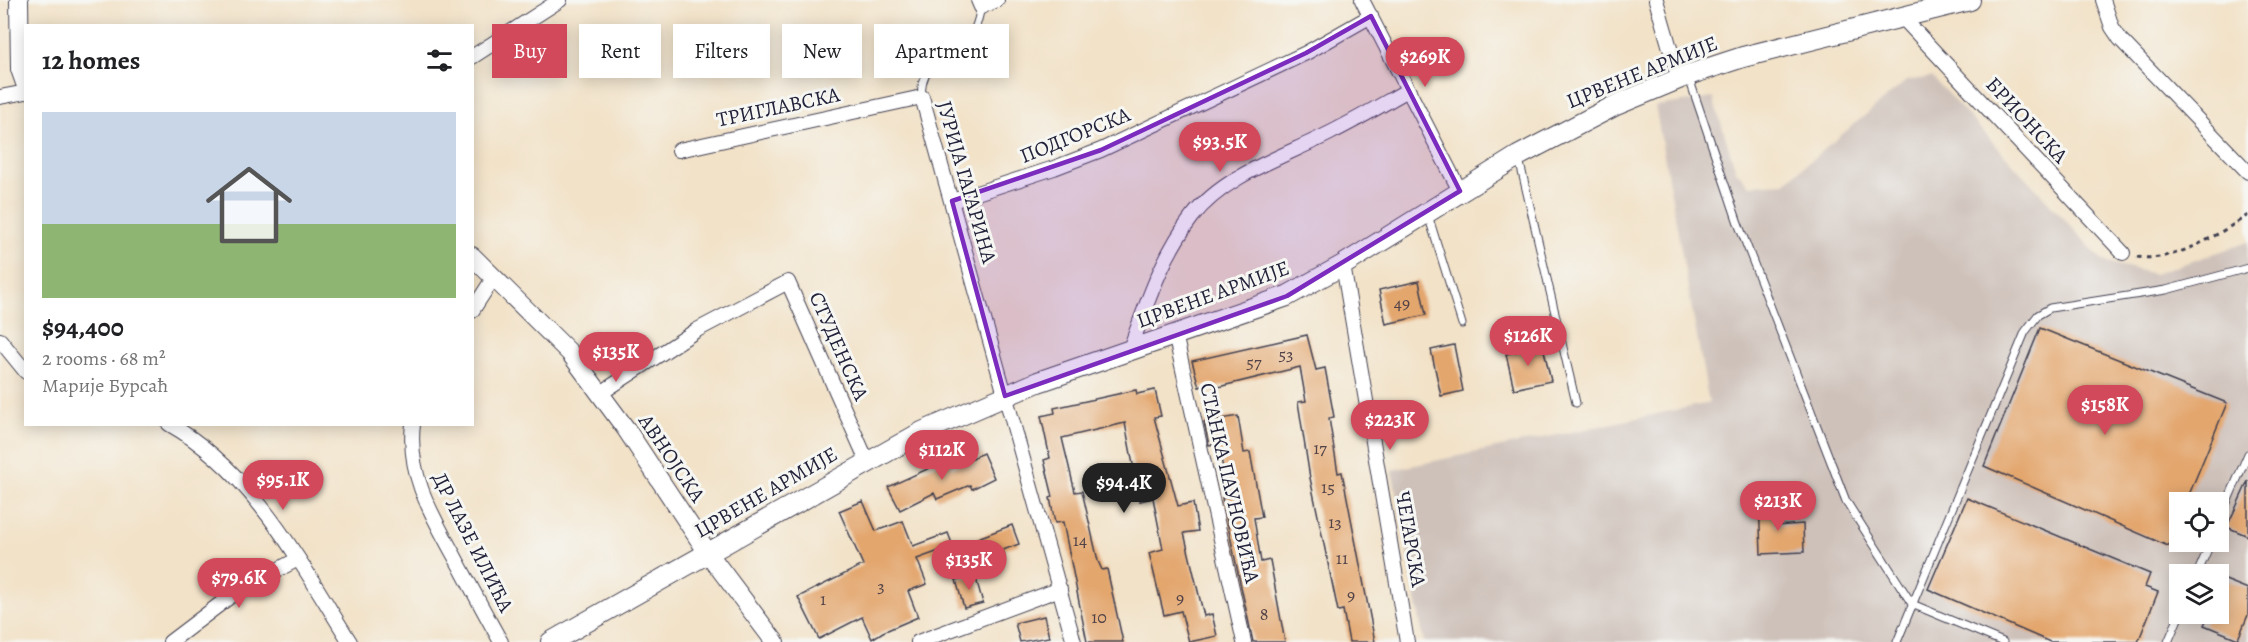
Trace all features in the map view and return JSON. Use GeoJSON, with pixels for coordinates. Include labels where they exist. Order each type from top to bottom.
{"type":"FeatureCollection","features":[{"type":"Feature","properties":{"kind":"main road","name":"ЦРВЕНЕ АРМИЈЕ"},"geometry":{"type":"LineString","coordinates":[[551,642],[867,461],[922,432],[1005,396],[1130,349],[1272,303],[1343,265],[1518,156],[1591,117],[1683,77],[1743,57],[1970,0]]}},
{"type":"Feature","properties":{"kind":"street"},"geometry":{"type":"LineString","coordinates":[[19,0],[20,69],[24,80]]}},
{"type":"Feature","properties":{"kind":"street"},"geometry":{"type":"LineString","coordinates":[[474,56],[544,4],[560,0]]}},
{"type":"Feature","properties":{"kind":"street"},"geometry":{"type":"LineString","coordinates":[[980,4],[997,0]]}},
{"type":"Feature","properties":{"kind":"street"},"geometry":{"type":"LineString","coordinates":[[1362,0],[1460,191]]}},
{"type":"Feature","properties":{"kind":"street"},"geometry":{"type":"LineString","coordinates":[[1656,0],[1683,77]]}},
{"type":"Feature","properties":{"kind":"street"},"geometry":{"type":"LineString","coordinates":[[2103,0],[2112,27],[2120,39],[2248,172]]}},
{"type":"Feature","properties":{"kind":"street","name":"ПОДГОРСКА"},"geometry":{"type":"LineString","coordinates":[[952,201],[1054,168],[1101,150],[1306,53],[1371,16]]}},
{"type":"Feature","properties":{"kind":"street","name":"БРИОНСКА"},"geometry":{"type":"LineString","coordinates":[[1901,16],[2123,253]]}},
{"type":"Feature","properties":{"kind":"street"},"geometry":{"type":"LineString","coordinates":[[1130,349],[1154,285],[1172,248],[1193,216],[1210,199],[1240,179],[1408,90]]}},
{"type":"Feature","properties":{"kind":"street"},"geometry":{"type":"LineString","coordinates":[[0,97],[24,92]]}},
{"type":"Feature","properties":{"kind":"street","name":"ТРИГЛАВСКА"},"geometry":{"type":"LineString","coordinates":[[679,150],[922,97]]}},
{"type":"Feature","properties":{"kind":"street","name":"ЈУРИЈА ГАГАРИНА"},"geometry":{"type":"LineString","coordinates":[[922,97],[1074,642]]}},
{"type":"Feature","properties":{"kind":"street","name":"АВНОЈСКА"},"geometry":{"type":"LineString","coordinates":[[474,258],[570,353],[601,393],[708,553],[775,642]]}},
{"type":"Feature","properties":{"kind":"street","name":"ЧЕГАРСКА"},"geometry":{"type":"LineString","coordinates":[[1343,265],[1407,642]]}},
{"type":"Feature","properties":{"kind":"street"},"geometry":{"type":"LineString","coordinates":[[474,308],[494,277]]}},
{"type":"Feature","properties":{"kind":"street","name":"СТУДЕНСКА"},"geometry":{"type":"LineString","coordinates":[[601,393],[697,330],[788,282],[867,461]]}},
{"type":"Feature","properties":{"kind":"street","name":"СТАНКА ПАУНОВИЋА"},"geometry":{"type":"LineString","coordinates":[[1176,334],[1244,642]]}},
{"type":"Feature","properties":{"kind":"street"},"geometry":{"type":"LineString","coordinates":[[0,340],[24,370]]}},
{"type":"Feature","properties":{"kind":"street"},"geometry":{"type":"LineString","coordinates":[[172,426],[226,468],[252,496],[298,559],[350,642]]}},
{"type":"Feature","properties":{"kind":"street","name":"ДР ЛАЗЕ ИЛИЋА"},"geometry":{"type":"LineString","coordinates":[[413,426],[411,443],[415,473],[426,503],[501,642]]}},
{"type":"Feature","properties":{"kind":"street"},"geometry":{"type":"LineString","coordinates":[[170,642],[236,592],[298,559]]}},
{"type":"Feature","properties":{"kind":"street"},"geometry":{"type":"LineString","coordinates":[[918,642],[1060,589]]}},
{"type":"Feature","properties":{"kind":"lane","name":"ЈУРИЈА ГАГАРИНА"},"geometry":{"type":"LineString","coordinates":[[922,97],[922,80],[928,68],[973,31],[980,4]]}},
{"type":"Feature","properties":{"kind":"lane"},"geometry":{"type":"LineString","coordinates":[[1683,77],[1846,501],[1912,604],[2003,642]]}},
{"type":"Feature","properties":{"kind":"lane"},"geometry":{"type":"LineString","coordinates":[[1518,156],[1576,403]]}},
{"type":"Feature","properties":{"kind":"lane"},"geometry":{"type":"LineString","coordinates":[[1427,212],[1462,324]]}},
{"type":"Feature","properties":{"kind":"lane"},"geometry":{"type":"LineString","coordinates":[[1897,642],[2025,332],[2038,315],[2050,308],[2166,290],[2248,268]]}},
{"type":"Feature","properties":{"kind":"lane"},"geometry":{"type":"LineString","coordinates":[[2229,498],[2248,454]]}},
{"type":"Feature","properties":{"kind":"lane"},"geometry":{"type":"LineString","coordinates":[[2168,642],[2176,624]]}},
{"type":"Feature","properties":{"kind":"path"},"geometry":{"type":"LineString","coordinates":[[2123,253],[2143,258],[2173,254],[2228,228],[2248,215]]}},
{"type":"Feature","properties":{"kind":"highlighted area"},"geometry":{"type":"Polygon","coordinates":[[[1371,16],[1460,191],[1287,296],[1005,396],[952,201],[1101,150],[1306,53],[1371,16]]]}},
{"type":"Feature","properties":{"kind":"shaded area"},"geometry":{"type":"Polygon","coordinates":[[[1932,77],[2103,261],[2154,274],[2248,242],[2248,642],[1424,642],[1392,470],[1709,403],[1655,106],[1713,98],[1736,171],[1749,185],[1784,183],[1906,81],[1932,77]]]}},
{"type":"Feature","properties":{"kind":"building"},"geometry":{"type":"Polygon","coordinates":[[[1419,281],[1426,315],[1386,324],[1379,290],[1419,281]]]}},
{"type":"Feature","properties":{"kind":"building"},"geometry":{"type":"Polygon","coordinates":[[[2040,328],[2227,403],[2190,492],[2169,492],[2168,546],[1984,466],[2040,328]]]}},
{"type":"Feature","properties":{"kind":"building"},"geometry":{"type":"Polygon","coordinates":[[[1307,335],[1316,370],[1325,368],[1334,417],[1329,418],[1338,473],[1342,472],[1375,642],[1349,642],[1343,610],[1338,611],[1310,478],[1298,402],[1306,401],[1300,367],[1214,388],[1213,384],[1199,387],[1192,361],[1307,335]]]}},
{"type":"Feature","properties":{"kind":"building"},"geometry":{"type":"Polygon","coordinates":[[[1454,345],[1463,391],[1441,396],[1431,350],[1454,345]]]}},
{"type":"Feature","properties":{"kind":"building"},"geometry":{"type":"Polygon","coordinates":[[[1543,346],[1551,381],[1514,389],[1506,354],[1543,346]]]}},
{"type":"Feature","properties":{"kind":"building"},"geometry":{"type":"Polygon","coordinates":[[[1136,390],[1137,394],[1155,390],[1161,416],[1154,417],[1178,506],[1193,503],[1198,531],[1184,533],[1204,616],[1212,614],[1217,636],[1189,642],[1181,611],[1164,615],[1149,553],[1163,549],[1153,498],[1140,501],[1125,423],[1062,438],[1075,492],[1082,491],[1098,561],[1102,570],[1107,569],[1123,642],[1087,642],[1063,522],[1055,523],[1050,498],[1053,497],[1044,460],[1050,458],[1041,416],[1055,413],[1054,408],[1136,390]]]}},
{"type":"Feature","properties":{"kind":"building"},"geometry":{"type":"Polygon","coordinates":[[[1238,416],[1244,453],[1250,452],[1262,517],[1254,518],[1261,562],[1270,560],[1285,642],[1253,642],[1222,498],[1229,497],[1218,444],[1209,445],[1204,422],[1238,416]]]}},
{"type":"Feature","properties":{"kind":"building"},"geometry":{"type":"Polygon","coordinates":[[[983,453],[994,478],[972,489],[970,485],[937,499],[934,493],[900,510],[888,487],[949,459],[952,468],[983,453]]]}},
{"type":"Feature","properties":{"kind":"building"},"geometry":{"type":"Polygon","coordinates":[[[2248,481],[2248,536],[2229,528],[2229,523],[2248,481]]]}},
{"type":"Feature","properties":{"kind":"building"},"geometry":{"type":"Polygon","coordinates":[[[1774,498],[1775,526],[1803,524],[1804,552],[1761,554],[1759,499],[1774,498]]]}},
{"type":"Feature","properties":{"kind":"building"},"geometry":{"type":"Polygon","coordinates":[[[1967,498],[2150,574],[2145,587],[2158,592],[2138,642],[2050,642],[1928,589],[1967,498]]]}},
{"type":"Feature","properties":{"kind":"building"},"geometry":{"type":"Polygon","coordinates":[[[863,501],[876,531],[903,521],[913,546],[948,533],[953,546],[917,559],[927,584],[908,591],[918,617],[872,639],[862,617],[819,639],[798,597],[863,565],[839,511],[863,501]]]}},
{"type":"Feature","properties":{"kind":"building"},"geometry":{"type":"Polygon","coordinates":[[[1012,525],[1019,544],[1003,550],[1005,556],[979,566],[970,541],[1012,525]]]}},
{"type":"Feature","properties":{"kind":"building"},"geometry":{"type":"Polygon","coordinates":[[[975,575],[983,603],[964,608],[956,580],[975,575]]]}},
{"type":"Feature","properties":{"kind":"building"},"geometry":{"type":"Polygon","coordinates":[[[2229,581],[2248,589],[2248,615],[2238,639],[2204,625],[2229,624],[2229,581]]]}},
{"type":"Feature","properties":{"kind":"building"},"geometry":{"type":"Polygon","coordinates":[[[1044,616],[1049,637],[1020,642],[1015,623],[1044,616]]]}}]}
